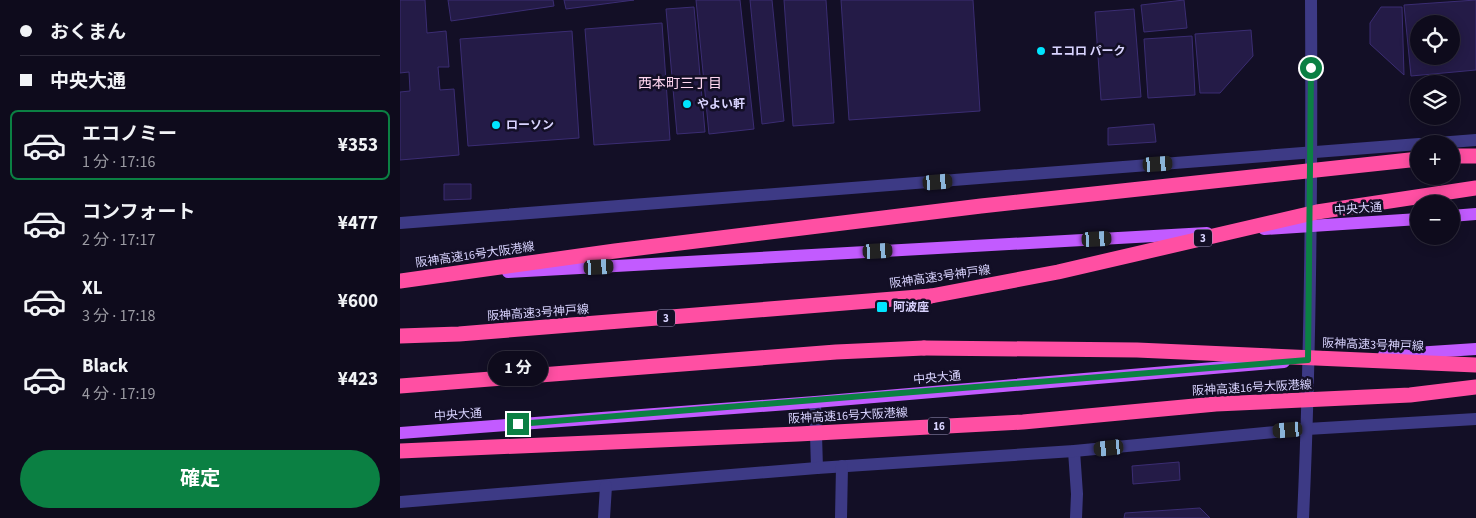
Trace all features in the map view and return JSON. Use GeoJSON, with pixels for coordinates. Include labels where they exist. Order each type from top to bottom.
{"type":"FeatureCollection","features":[{"type":"Feature","properties":{"kind":"highway"},"geometry":{"type":"LineString","coordinates":[[1460,156],[1476,156]]}},
{"type":"Feature","properties":{"kind":"highway","name":"阪神高速16号大阪港線"},"geometry":{"type":"LineString","coordinates":[[400,280],[981,206],[1410,159]]}},
{"type":"Feature","properties":{"kind":"highway","name":"阪神高速3号神戸線"},"geometry":{"type":"LineString","coordinates":[[400,336],[460,334],[931,296],[1058,272],[1317,212],[1476,188]]}},
{"type":"Feature","properties":{"kind":"highway","name":"阪神高速3号神戸線"},"geometry":{"type":"LineString","coordinates":[[400,386],[836,352],[924,348],[1137,350],[1476,365]]}},
{"type":"Feature","properties":{"kind":"highway","name":"阪神高速16号大阪港線"},"geometry":{"type":"LineString","coordinates":[[400,450],[798,434],[1023,422],[1216,404],[1410,395],[1476,387]]}},
{"type":"Feature","properties":{"kind":"main road"},"geometry":{"type":"LineString","coordinates":[[1460,215],[1476,214]]}},
{"type":"Feature","properties":{"kind":"main road","name":"中央大通"},"geometry":{"type":"LineString","coordinates":[[400,280],[1410,220]]}},
{"type":"Feature","properties":{"kind":"main road","name":"中央大通"},"geometry":{"type":"LineString","coordinates":[[400,433],[815,402],[1308,360],[1476,349]]}},
{"type":"Feature","properties":{"kind":"street"},"geometry":{"type":"LineString","coordinates":[[1303,518],[1307,428],[1311,0]]}},
{"type":"Feature","properties":{"kind":"street"},"geometry":{"type":"LineString","coordinates":[[1460,141],[1476,140]]}},
{"type":"Feature","properties":{"kind":"street"},"geometry":{"type":"LineString","coordinates":[[400,223],[1410,145]]}},
{"type":"Feature","properties":{"kind":"street"},"geometry":{"type":"LineString","coordinates":[[815,402],[817,468]]}},
{"type":"Feature","properties":{"kind":"street"},"geometry":{"type":"LineString","coordinates":[[400,502],[842,466],[1074,451],[1307,428],[1476,418]]}},
{"type":"Feature","properties":{"kind":"street"},"geometry":{"type":"LineString","coordinates":[[1074,451],[1077,494],[1076,518]]}},
{"type":"Feature","properties":{"kind":"street"},"geometry":{"type":"LineString","coordinates":[[841,518],[842,466]]}},
{"type":"Feature","properties":{"kind":"street"},"geometry":{"type":"LineString","coordinates":[[604,518],[606,486]]}},
{"type":"Feature","properties":{"kind":"building"},"geometry":{"type":"Polygon","coordinates":[[[400,0],[425,0],[427,33],[446,31],[449,67],[438,67],[440,90],[454,89],[459,155],[400,160],[400,92],[410,91],[409,72],[400,73],[400,0]]]}},
{"type":"Feature","properties":{"kind":"building"},"geometry":{"type":"Polygon","coordinates":[[[448,0],[553,0],[554,6],[451,21],[448,0]]]}},
{"type":"Feature","properties":{"kind":"building"},"geometry":{"type":"Polygon","coordinates":[[[564,0],[634,0],[566,9],[564,0]]]}},
{"type":"Feature","properties":{"kind":"building"},"geometry":{"type":"Polygon","coordinates":[[[696,0],[740,0],[754,129],[709,134],[696,0]]]}},
{"type":"Feature","properties":{"kind":"building"},"geometry":{"type":"Polygon","coordinates":[[[750,0],[772,0],[784,121],[762,124],[750,0]]]}},
{"type":"Feature","properties":{"kind":"building"},"geometry":{"type":"Polygon","coordinates":[[[784,0],[826,0],[834,123],[793,126],[784,0]]]}},
{"type":"Feature","properties":{"kind":"building"},"geometry":{"type":"Polygon","coordinates":[[[841,0],[973,0],[980,111],[849,120],[841,0]]]}},
{"type":"Feature","properties":{"kind":"building"},"geometry":{"type":"Polygon","coordinates":[[[1184,0],[1187,28],[1144,32],[1141,5],[1184,0]]]}},
{"type":"Feature","properties":{"kind":"building"},"geometry":{"type":"Polygon","coordinates":[[[1476,0],[1476,70],[1411,75],[1404,5],[1476,0]]]}},
{"type":"Feature","properties":{"kind":"building"},"geometry":{"type":"Polygon","coordinates":[[[694,7],[705,132],[677,134],[666,9],[694,7]]]}},
{"type":"Feature","properties":{"kind":"building"},"geometry":{"type":"Polygon","coordinates":[[[1381,7],[1402,7],[1404,75],[1370,44],[1370,23],[1381,7]]]}},
{"type":"Feature","properties":{"kind":"building"},"geometry":{"type":"Polygon","coordinates":[[[1134,9],[1141,97],[1101,100],[1095,12],[1134,9]]]}},
{"type":"Feature","properties":{"kind":"building"},"geometry":{"type":"Polygon","coordinates":[[[662,23],[670,140],[594,145],[585,29],[662,23]]]}},
{"type":"Feature","properties":{"kind":"building"},"geometry":{"type":"Polygon","coordinates":[[[1251,30],[1253,56],[1220,93],[1200,93],[1195,34],[1251,30]]]}},
{"type":"Feature","properties":{"kind":"building"},"geometry":{"type":"Polygon","coordinates":[[[572,31],[579,138],[468,146],[460,39],[572,31]]]}},
{"type":"Feature","properties":{"kind":"building"},"geometry":{"type":"Polygon","coordinates":[[[1192,36],[1195,95],[1148,98],[1144,39],[1192,36]]]}},
{"type":"Feature","properties":{"kind":"building"},"geometry":{"type":"Polygon","coordinates":[[[1154,124],[1156,142],[1108,145],[1108,128],[1154,124]]]}},
{"type":"Feature","properties":{"kind":"building"},"geometry":{"type":"Polygon","coordinates":[[[444,184],[471,184],[471,199],[444,200],[444,184]]]}},
{"type":"Feature","properties":{"kind":"building"},"geometry":{"type":"Polygon","coordinates":[[[1179,462],[1180,480],[1133,484],[1132,466],[1179,462]]]}},
{"type":"Feature","properties":{"kind":"building"},"geometry":{"type":"Polygon","coordinates":[[[1200,508],[1210,518],[1124,518],[1125,513],[1200,508]]]}},
{"type":"Feature","properties":{"kind":"place","name":"エコロ パーク"},"geometry":{"type":"Point","coordinates":[1041,51]}},
{"type":"Feature","properties":{"kind":"place","name":"やよい軒"},"geometry":{"type":"Point","coordinates":[687,104]}},
{"type":"Feature","properties":{"kind":"place","name":"ローソン"},"geometry":{"type":"Point","coordinates":[496,125]}},
{"type":"Feature","properties":{"kind":"place","name":"阿波座"},"geometry":{"type":"Point","coordinates":[882,307]}},
{"type":"Feature","properties":{"kind":"district","name":"西本町三丁目"},"geometry":{"type":"Point","coordinates":[680,84]}},
{"type":"Feature","properties":{"kind":"route"},"geometry":{"type":"LineString","coordinates":[[518,424],[815,402],[1308,360],[1311,68]]}}]}
